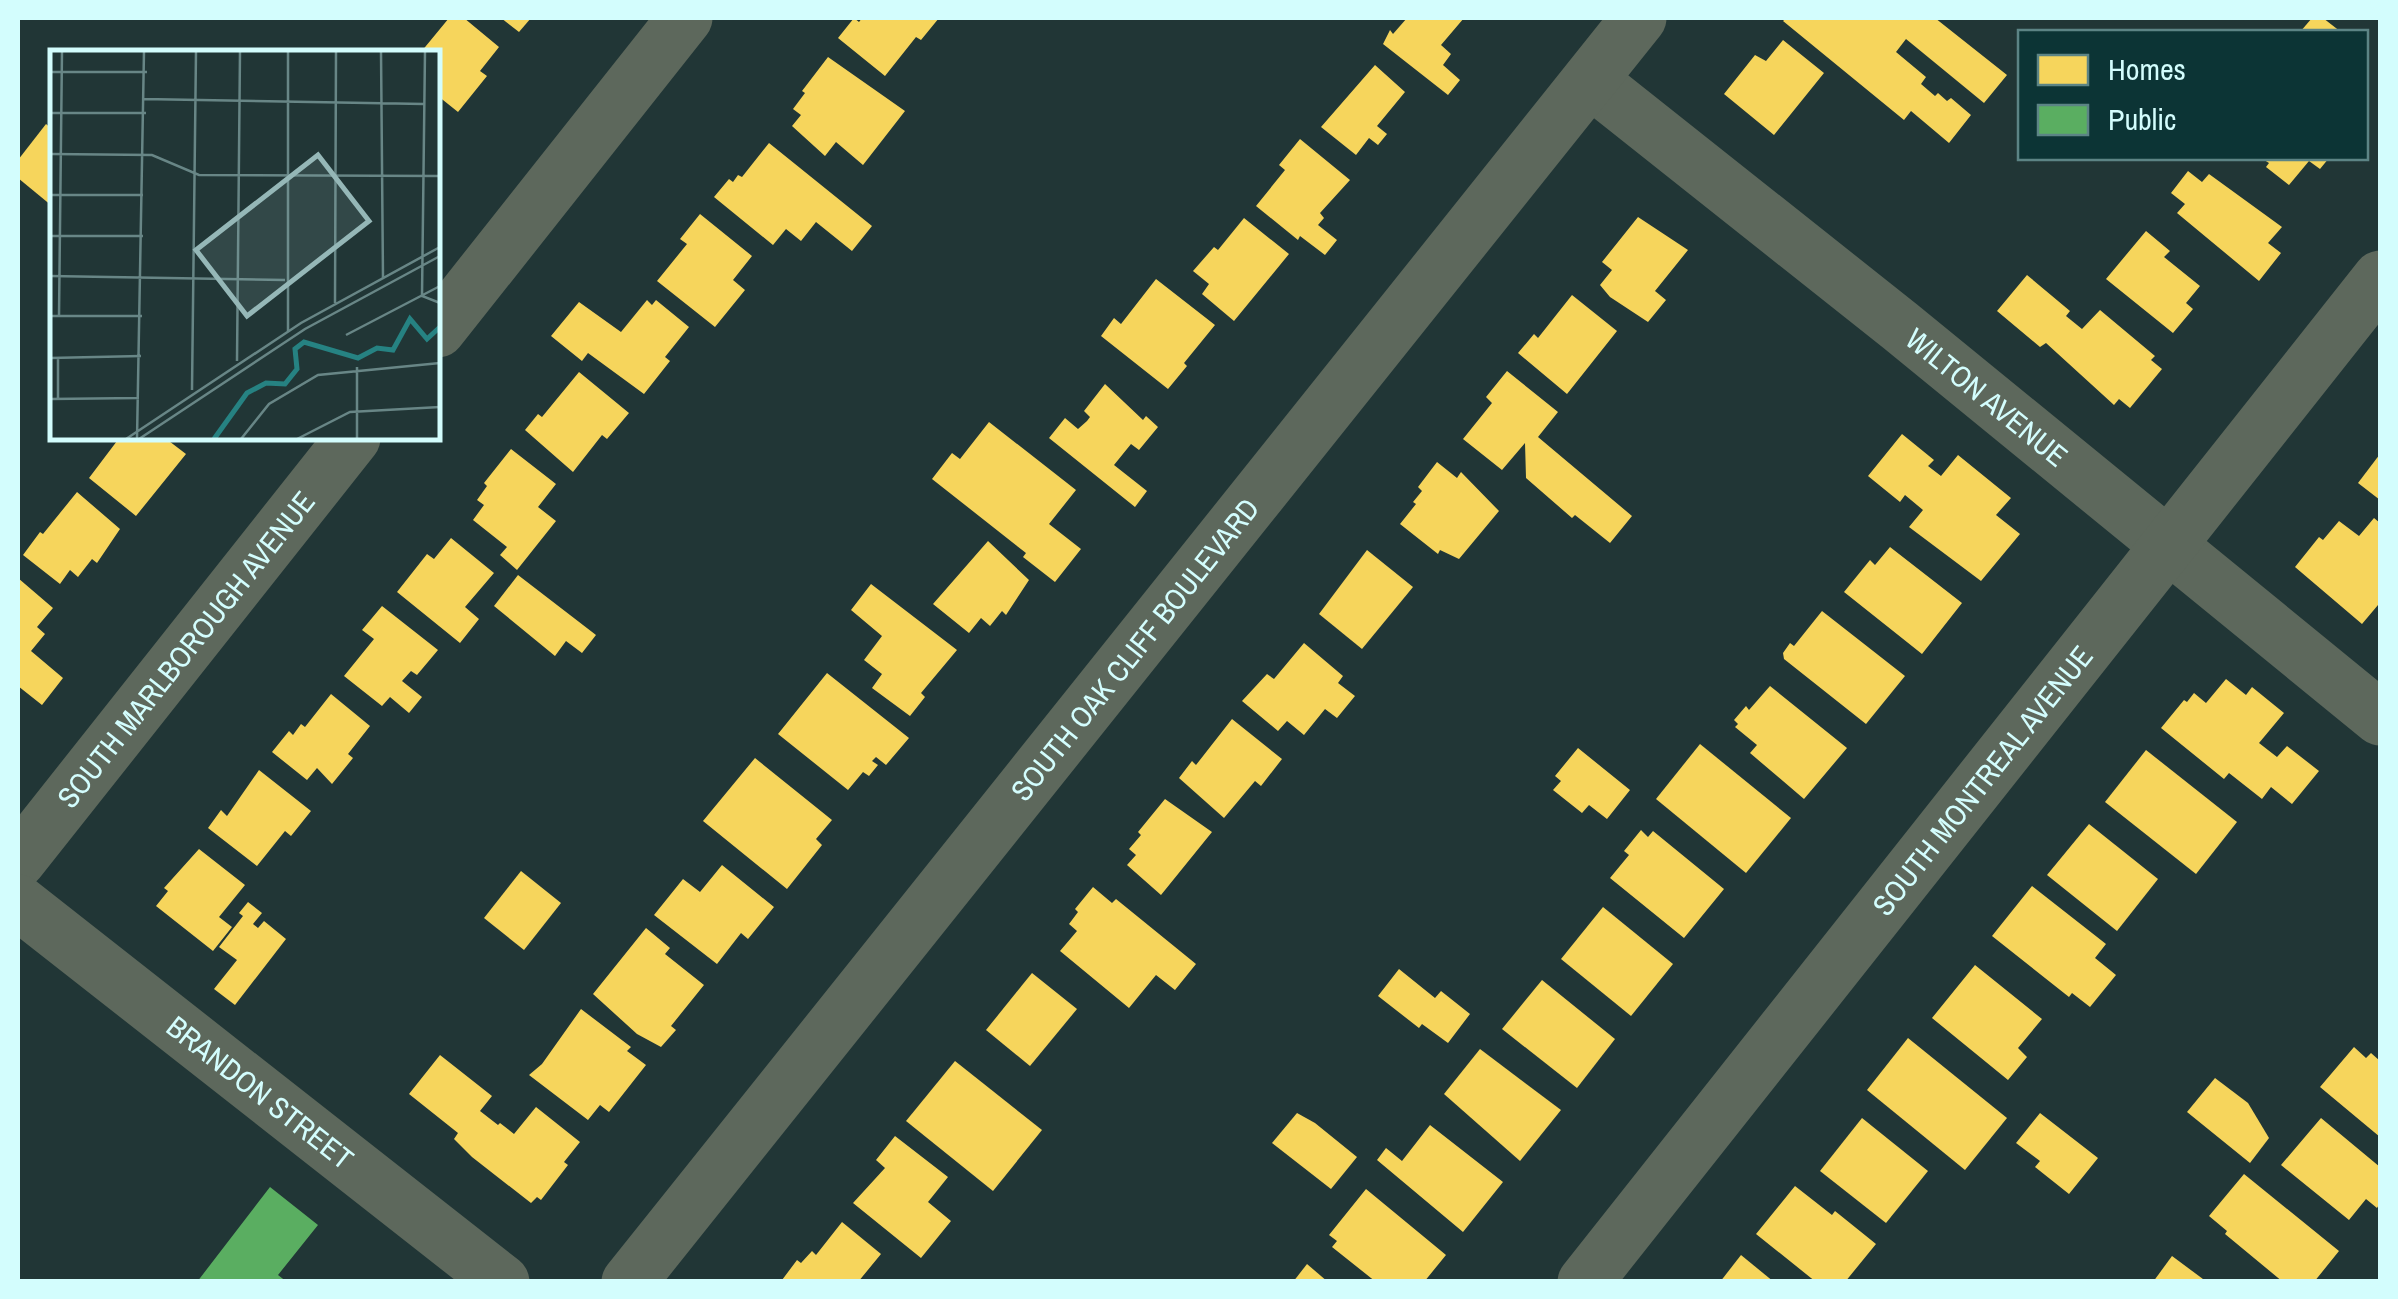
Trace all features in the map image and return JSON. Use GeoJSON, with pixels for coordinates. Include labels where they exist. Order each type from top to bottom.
{"type":"FeatureCollection","features":[{"type":"Feature","properties":{"kind":"street"},"geometry":{"type":"LineString","coordinates":[[440,327],[685,18]]}},
{"type":"Feature","properties":{"kind":"street","name":"SOUTH OAK CLIFF BOULEVARD"},"geometry":{"type":"LineString","coordinates":[[629,1282],[1639,18]]}},
{"type":"Feature","properties":{"kind":"street","name":"WILTON AVENUE"},"geometry":{"type":"LineString","coordinates":[[1590,80],[2380,718]]}},
{"type":"Feature","properties":{"kind":"street","name":"SOUTH MONTREAL AVENUE"},"geometry":{"type":"LineString","coordinates":[[1585,1282],[2380,278]]}},
{"type":"Feature","properties":{"kind":"street","name":"SOUTH MARLBOROUGH AVENUE"},"geometry":{"type":"LineString","coordinates":[[18,861],[351,440]]}},
{"type":"Feature","properties":{"kind":"street","name":"BRANDON STREET"},"geometry":{"type":"LineString","coordinates":[[18,902],[502,1282]]}},
{"type":"Feature","properties":{"kind":"building: Homes"},"geometry":{"type":"Polygon","coordinates":[[[449,18],[464,18],[499,47],[480,71],[487,76],[458,112],[440,98],[440,50],[423,50],[449,18]]]}},
{"type":"Feature","properties":{"kind":"building: Homes"},"geometry":{"type":"Polygon","coordinates":[[[501,18],[531,18],[519,32],[501,18]]]}},
{"type":"Feature","properties":{"kind":"building: Homes"},"geometry":{"type":"Polygon","coordinates":[[[854,18],[859,22],[862,18],[939,18],[921,40],[916,37],[885,76],[838,38],[854,18]]]}},
{"type":"Feature","properties":{"kind":"building: Homes"},"geometry":{"type":"Polygon","coordinates":[[[1407,18],[1464,18],[1441,45],[1451,54],[1443,65],[1460,80],[1448,95],[1383,44],[1390,30],[1393,34],[1407,18]]]}},
{"type":"Feature","properties":{"kind":"building: Homes"},"geometry":{"type":"Polygon","coordinates":[[[1935,18],[2007,75],[1984,103],[1906,39],[1896,52],[1926,77],[1921,84],[1935,96],[1938,93],[1947,101],[1951,98],[1971,115],[1949,143],[1911,111],[1904,120],[1783,21],[1935,18]]]}},
{"type":"Feature","properties":{"kind":"building: Homes"},"geometry":{"type":"Polygon","coordinates":[[[2312,18],[2323,18],[2338,30],[2302,30],[2312,18]]]}},
{"type":"Feature","properties":{"kind":"building: Homes"},"geometry":{"type":"Polygon","coordinates":[[[1783,40],[1824,73],[1774,135],[1724,94],[1755,55],[1766,61],[1783,40]]]}},
{"type":"Feature","properties":{"kind":"building: Homes"},"geometry":{"type":"Polygon","coordinates":[[[828,57],[905,111],[863,165],[836,142],[825,156],[792,126],[801,115],[793,109],[805,93],[802,91],[828,57]]]}},
{"type":"Feature","properties":{"kind":"building: Homes"},"geometry":{"type":"Polygon","coordinates":[[[1375,65],[1405,92],[1377,126],[1387,134],[1378,145],[1369,138],[1356,155],[1321,127],[1375,65]]]}},
{"type":"Feature","properties":{"kind":"building: Homes"},"geometry":{"type":"Polygon","coordinates":[[[46,124],[50,127],[50,204],[18,178],[18,160],[46,124]]]}},
{"type":"Feature","properties":{"kind":"building: Homes"},"geometry":{"type":"Polygon","coordinates":[[[1300,139],[1350,180],[1320,213],[1324,218],[1318,225],[1337,240],[1325,255],[1300,236],[1298,240],[1256,206],[1285,170],[1279,165],[1300,139]]]}},
{"type":"Feature","properties":{"kind":"building: Homes"},"geometry":{"type":"Polygon","coordinates":[[[769,143],[872,226],[852,251],[816,222],[801,241],[786,229],[773,245],[714,197],[729,179],[733,182],[738,175],[742,177],[769,143]]]}},
{"type":"Feature","properties":{"kind":"building: Homes"},"geometry":{"type":"Polygon","coordinates":[[[2264,160],[2327,160],[2320,169],[2309,161],[2289,185],[2266,167],[2269,163],[2264,160]]]}},
{"type":"Feature","properties":{"kind":"building: Homes"},"geometry":{"type":"Polygon","coordinates":[[[2188,171],[2202,182],[2209,174],[2282,227],[2268,243],[2281,253],[2259,281],[2177,213],[2185,204],[2171,193],[2188,171]]]}},
{"type":"Feature","properties":{"kind":"building: Homes"},"geometry":{"type":"Polygon","coordinates":[[[700,214],[752,256],[733,280],[745,290],[715,327],[657,281],[687,244],[680,239],[700,214]]]}},
{"type":"Feature","properties":{"kind":"building: Homes"},"geometry":{"type":"Polygon","coordinates":[[[1638,217],[1688,250],[1655,291],[1666,300],[1648,322],[1610,297],[1600,285],[1612,270],[1602,262],[1638,217]]]}},
{"type":"Feature","properties":{"kind":"building: Homes"},"geometry":{"type":"Polygon","coordinates":[[[1244,218],[1289,254],[1234,321],[1202,294],[1209,284],[1193,271],[1214,247],[1218,250],[1244,218]]]}},
{"type":"Feature","properties":{"kind":"building: Homes"},"geometry":{"type":"Polygon","coordinates":[[[2146,231],[2170,251],[2164,257],[2200,286],[2186,303],[2193,309],[2173,333],[2106,279],[2146,231]]]}},
{"type":"Feature","properties":{"kind":"building: Homes"},"geometry":{"type":"Polygon","coordinates":[[[2027,275],[2070,311],[2066,316],[2082,329],[2100,310],[2155,356],[2151,360],[2162,369],[2130,408],[2119,399],[2114,405],[2046,343],[2040,347],[1997,311],[2027,275]]]}},
{"type":"Feature","properties":{"kind":"building: Homes"},"geometry":{"type":"Polygon","coordinates":[[[1156,279],[1215,325],[1168,389],[1101,336],[1114,318],[1121,324],[1156,279]]]}},
{"type":"Feature","properties":{"kind":"building: Homes"},"geometry":{"type":"Polygon","coordinates":[[[1572,295],[1617,331],[1567,394],[1518,353],[1534,334],[1538,338],[1572,295]]]}},
{"type":"Feature","properties":{"kind":"building: Homes"},"geometry":{"type":"Polygon","coordinates":[[[647,300],[652,305],[656,300],[689,327],[665,357],[670,361],[644,394],[588,353],[582,361],[551,336],[579,302],[621,332],[647,300]]]}},
{"type":"Feature","properties":{"kind":"building: Homes"},"geometry":{"type":"Polygon","coordinates":[[[1507,371],[1558,412],[1538,437],[1632,516],[1610,543],[1575,515],[1572,518],[1526,478],[1525,443],[1502,470],[1463,439],[1492,403],[1486,397],[1507,371]]]}},
{"type":"Feature","properties":{"kind":"building: Homes"},"geometry":{"type":"Polygon","coordinates":[[[579,372],[629,413],[607,439],[602,435],[573,472],[525,430],[538,414],[542,417],[579,372]]]}},
{"type":"Feature","properties":{"kind":"building: Homes"},"geometry":{"type":"Polygon","coordinates":[[[1105,384],[1143,420],[1146,416],[1158,427],[1139,450],[1131,444],[1114,465],[1147,491],[1135,507],[1049,438],[1065,418],[1078,429],[1087,421],[1090,417],[1084,411],[1105,384]]]}},
{"type":"Feature","properties":{"kind":"building: Homes"},"geometry":{"type":"Polygon","coordinates":[[[989,422],[1076,490],[1049,524],[1081,549],[1055,582],[1023,557],[1026,553],[932,479],[952,453],[960,459],[989,422]]]}},
{"type":"Feature","properties":{"kind":"building: Homes"},"geometry":{"type":"Polygon","coordinates":[[[1902,434],[1934,460],[1928,466],[1941,476],[1958,455],[2011,498],[1996,515],[2020,534],[1981,581],[1909,527],[1923,510],[1905,495],[1900,502],[1868,476],[1902,434]]]}},
{"type":"Feature","properties":{"kind":"building: Homes"},"geometry":{"type":"Polygon","coordinates":[[[168,440],[186,454],[136,516],[89,478],[117,441],[168,440]]]}},
{"type":"Feature","properties":{"kind":"building: Homes"},"geometry":{"type":"Polygon","coordinates":[[[511,449],[556,484],[538,507],[556,521],[517,570],[500,555],[507,547],[473,520],[484,505],[477,500],[487,486],[484,483],[511,449]]]}},
{"type":"Feature","properties":{"kind":"building: Homes"},"geometry":{"type":"Polygon","coordinates":[[[2380,454],[2380,500],[2358,483],[2380,454]]]}},
{"type":"Feature","properties":{"kind":"building: Homes"},"geometry":{"type":"Polygon","coordinates":[[[1437,462],[1457,478],[1461,472],[1499,511],[1459,559],[1440,550],[1438,554],[1400,524],[1416,504],[1413,502],[1422,491],[1418,487],[1437,462]]]}},
{"type":"Feature","properties":{"kind":"building: Homes"},"geometry":{"type":"Polygon","coordinates":[[[77,492],[120,529],[97,563],[92,559],[78,577],[70,570],[60,584],[23,555],[77,492]]]}},
{"type":"Feature","properties":{"kind":"building: Homes"},"geometry":{"type":"Polygon","coordinates":[[[2374,518],[2380,523],[2380,607],[2362,624],[2295,567],[2319,537],[2323,540],[2339,521],[2359,536],[2374,518]]]}},
{"type":"Feature","properties":{"kind":"building: Homes"},"geometry":{"type":"Polygon","coordinates":[[[451,538],[494,573],[465,607],[479,619],[460,643],[397,592],[427,554],[434,559],[451,538]]]}},
{"type":"Feature","properties":{"kind":"building: Homes"},"geometry":{"type":"Polygon","coordinates":[[[988,541],[1029,580],[1006,615],[1002,611],[990,626],[981,618],[969,633],[933,604],[988,541]]]}},
{"type":"Feature","properties":{"kind":"building: Homes"},"geometry":{"type":"Polygon","coordinates":[[[1890,547],[1962,603],[1922,654],[1844,592],[1870,560],[1875,565],[1890,547]]]}},
{"type":"Feature","properties":{"kind":"building: Homes"},"geometry":{"type":"Polygon","coordinates":[[[1367,550],[1413,587],[1362,649],[1319,614],[1367,550]]]}},
{"type":"Feature","properties":{"kind":"building: Homes"},"geometry":{"type":"Polygon","coordinates":[[[518,575],[596,635],[582,653],[566,641],[555,656],[494,606],[518,575]]]}},
{"type":"Feature","properties":{"kind":"building: Homes"},"geometry":{"type":"Polygon","coordinates":[[[18,578],[53,608],[37,627],[45,634],[31,651],[63,678],[42,705],[18,686],[18,578]]]}},
{"type":"Feature","properties":{"kind":"building: Homes"},"geometry":{"type":"Polygon","coordinates":[[[871,584],[957,650],[921,693],[925,697],[910,716],[872,688],[882,674],[864,660],[882,636],[851,610],[871,584]]]}},
{"type":"Feature","properties":{"kind":"building: Homes"},"geometry":{"type":"Polygon","coordinates":[[[382,606],[438,650],[417,675],[411,671],[402,681],[422,697],[409,713],[390,697],[382,706],[344,676],[374,639],[362,630],[382,606]]]}},
{"type":"Feature","properties":{"kind":"building: Homes"},"geometry":{"type":"Polygon","coordinates":[[[1822,611],[1905,676],[1866,724],[1784,659],[1783,653],[1790,643],[1794,646],[1822,611]]]}},
{"type":"Feature","properties":{"kind":"building: Homes"},"geometry":{"type":"Polygon","coordinates":[[[1304,643],[1343,676],[1338,683],[1355,696],[1337,718],[1325,709],[1304,735],[1287,721],[1278,731],[1242,701],[1267,674],[1274,679],[1304,643]]]}},
{"type":"Feature","properties":{"kind":"building: Homes"},"geometry":{"type":"Polygon","coordinates":[[[827,673],[909,738],[886,765],[876,757],[872,761],[878,765],[869,776],[863,772],[848,790],[778,734],[827,673]]]}},
{"type":"Feature","properties":{"kind":"building: Homes"},"geometry":{"type":"Polygon","coordinates":[[[2226,679],[2246,695],[2252,687],[2284,713],[2259,743],[2277,757],[2287,746],[2319,771],[2292,804],[2271,787],[2262,799],[2229,773],[2224,779],[2161,728],[2184,700],[2187,702],[2194,693],[2206,703],[2226,679]]]}},
{"type":"Feature","properties":{"kind":"building: Homes"},"geometry":{"type":"Polygon","coordinates":[[[1770,686],[1847,748],[1804,799],[1750,753],[1757,745],[1735,727],[1738,724],[1734,720],[1746,706],[1749,710],[1770,686]]]}},
{"type":"Feature","properties":{"kind":"building: Homes"},"geometry":{"type":"Polygon","coordinates":[[[331,694],[370,726],[348,754],[353,758],[332,784],[317,768],[307,780],[272,752],[289,731],[293,735],[301,724],[305,727],[331,694]]]}},
{"type":"Feature","properties":{"kind":"building: Homes"},"geometry":{"type":"Polygon","coordinates":[[[1232,719],[1282,759],[1261,786],[1255,781],[1224,818],[1179,778],[1192,761],[1196,765],[1232,719]]]}},
{"type":"Feature","properties":{"kind":"building: Homes"},"geometry":{"type":"Polygon","coordinates":[[[1700,744],[1791,818],[1746,873],[1656,799],[1700,744]]]}},
{"type":"Feature","properties":{"kind":"building: Homes"},"geometry":{"type":"Polygon","coordinates":[[[1578,748],[1630,790],[1607,819],[1589,805],[1582,813],[1553,790],[1561,781],[1555,776],[1578,748]]]}},
{"type":"Feature","properties":{"kind":"building: Homes"},"geometry":{"type":"Polygon","coordinates":[[[2146,750],[2237,822],[2196,874],[2105,802],[2146,750]]]}},
{"type":"Feature","properties":{"kind":"building: Homes"},"geometry":{"type":"Polygon","coordinates":[[[755,758],[832,820],[816,839],[822,845],[787,889],[703,821],[755,758]]]}},
{"type":"Feature","properties":{"kind":"building: Homes"},"geometry":{"type":"Polygon","coordinates":[[[259,770],[311,811],[291,836],[285,831],[257,866],[208,828],[221,810],[227,816],[259,770]]]}},
{"type":"Feature","properties":{"kind":"building: Homes"},"geometry":{"type":"Polygon","coordinates":[[[1165,799],[1212,832],[1161,895],[1127,865],[1136,855],[1129,849],[1141,835],[1138,832],[1165,799]]]}},
{"type":"Feature","properties":{"kind":"building: Homes"},"geometry":{"type":"Polygon","coordinates":[[[2089,824],[2158,879],[2117,931],[2047,875],[2089,824]]]}},
{"type":"Feature","properties":{"kind":"building: Homes"},"geometry":{"type":"Polygon","coordinates":[[[1641,830],[1648,837],[1653,831],[1724,889],[1684,938],[1610,878],[1629,855],[1624,851],[1641,830]]]}},
{"type":"Feature","properties":{"kind":"building: Homes"},"geometry":{"type":"Polygon","coordinates":[[[199,849],[245,885],[219,917],[232,927],[213,951],[156,906],[168,891],[164,888],[199,849]]]}},
{"type":"Feature","properties":{"kind":"building: Homes"},"geometry":{"type":"Polygon","coordinates":[[[722,865],[774,907],[748,939],[741,933],[717,964],[654,915],[683,879],[700,892],[722,865]]]}},
{"type":"Feature","properties":{"kind":"building: Homes"},"geometry":{"type":"Polygon","coordinates":[[[521,871],[561,903],[524,950],[484,918],[521,871]]]}},
{"type":"Feature","properties":{"kind":"building: Homes"},"geometry":{"type":"Polygon","coordinates":[[[2032,886],[2106,944],[2095,958],[2116,975],[2090,1007],[2072,993],[2069,997],[1992,936],[2032,886]]]}},
{"type":"Feature","properties":{"kind":"building: Homes"},"geometry":{"type":"Polygon","coordinates":[[[1093,887],[1112,903],[1116,899],[1196,964],[1175,990],[1156,975],[1129,1008],[1060,951],[1077,931],[1069,924],[1078,912],[1075,909],[1093,887]]]}},
{"type":"Feature","properties":{"kind":"building: Homes"},"geometry":{"type":"Polygon","coordinates":[[[248,902],[262,913],[253,924],[258,928],[264,921],[286,939],[235,1005],[214,989],[237,960],[219,947],[243,916],[239,913],[248,902]]]}},
{"type":"Feature","properties":{"kind":"building: Homes"},"geometry":{"type":"Polygon","coordinates":[[[1603,907],[1673,964],[1631,1016],[1561,959],[1603,907]]]}},
{"type":"Feature","properties":{"kind":"building: Homes"},"geometry":{"type":"Polygon","coordinates":[[[646,928],[670,948],[665,954],[704,985],[671,1026],[676,1030],[661,1047],[637,1034],[593,994],[646,928]]]}},
{"type":"Feature","properties":{"kind":"building: Homes"},"geometry":{"type":"Polygon","coordinates":[[[1975,965],[2042,1019],[2018,1048],[2027,1057],[2008,1080],[1932,1018],[1975,965]]]}},
{"type":"Feature","properties":{"kind":"building: Homes"},"geometry":{"type":"Polygon","coordinates":[[[1399,969],[1435,998],[1441,991],[1470,1014],[1448,1043],[1422,1024],[1419,1028],[1378,996],[1399,969]]]}},
{"type":"Feature","properties":{"kind":"building: Homes"},"geometry":{"type":"Polygon","coordinates":[[[1032,973],[1077,1009],[1030,1066],[986,1030],[1032,973]]]}},
{"type":"Feature","properties":{"kind":"building: Homes"},"geometry":{"type":"Polygon","coordinates":[[[1542,980],[1615,1039],[1577,1088],[1502,1029],[1542,980]]]}},
{"type":"Feature","properties":{"kind":"building: Homes"},"geometry":{"type":"Polygon","coordinates":[[[581,1009],[631,1047],[627,1051],[646,1065],[609,1112],[600,1105],[588,1120],[529,1075],[542,1064],[581,1009]]]}},
{"type":"Feature","properties":{"kind":"building: Homes"},"geometry":{"type":"Polygon","coordinates":[[[1908,1038],[2007,1118],[1965,1170],[1867,1090],[1908,1038]]]}},
{"type":"Feature","properties":{"kind":"building: Homes"},"geometry":{"type":"Polygon","coordinates":[[[2354,1047],[2366,1058],[2371,1053],[2380,1061],[2380,1137],[2320,1087],[2354,1047]]]}},
{"type":"Feature","properties":{"kind":"building: Homes"},"geometry":{"type":"Polygon","coordinates":[[[1480,1049],[1561,1110],[1520,1161],[1444,1094],[1480,1049]]]}},
{"type":"Feature","properties":{"kind":"building: Homes"},"geometry":{"type":"Polygon","coordinates":[[[440,1055],[492,1096],[480,1111],[498,1125],[514,1134],[536,1107],[580,1142],[541,1200],[537,1197],[531,1203],[472,1157],[454,1139],[458,1133],[409,1094],[440,1055]]]}},
{"type":"Feature","properties":{"kind":"building: Homes"},"geometry":{"type":"Polygon","coordinates":[[[955,1061],[1042,1130],[993,1191],[906,1121],[955,1061]]]}},
{"type":"Feature","properties":{"kind":"building: Homes"},"geometry":{"type":"Polygon","coordinates":[[[2215,1078],[2248,1103],[2269,1138],[2250,1163],[2187,1112],[2215,1078]]]}},
{"type":"Feature","properties":{"kind":"building: Homes"},"geometry":{"type":"Polygon","coordinates":[[[1297,1113],[1357,1157],[1331,1189],[1272,1143],[1297,1113]]]}},
{"type":"Feature","properties":{"kind":"building: Homes"},"geometry":{"type":"Polygon","coordinates":[[[2040,1113],[2098,1158],[2069,1194],[2035,1167],[2040,1161],[2016,1143],[2040,1113]]]}},
{"type":"Feature","properties":{"kind":"building: Homes"},"geometry":{"type":"Polygon","coordinates":[[[1862,1118],[1928,1171],[1886,1223],[1820,1171],[1862,1118]]]}},
{"type":"Feature","properties":{"kind":"building: Homes"},"geometry":{"type":"Polygon","coordinates":[[[2321,1118],[2380,1167],[2377,1208],[2366,1199],[2349,1220],[2281,1165],[2321,1118]]]}},
{"type":"Feature","properties":{"kind":"building: Homes"},"geometry":{"type":"Polygon","coordinates":[[[1430,1125],[1503,1182],[1463,1232],[1377,1160],[1386,1148],[1402,1161],[1430,1125]]]}},
{"type":"Feature","properties":{"kind":"building: Homes"},"geometry":{"type":"Polygon","coordinates":[[[895,1136],[948,1177],[928,1202],[951,1221],[921,1258],[853,1203],[885,1168],[876,1160],[895,1136]]]}},
{"type":"Feature","properties":{"kind":"building: Homes"},"geometry":{"type":"Polygon","coordinates":[[[2244,1174],[2339,1251],[2314,1282],[2283,1282],[2209,1216],[2244,1174]]]}},
{"type":"Feature","properties":{"kind":"building: Homes"},"geometry":{"type":"Polygon","coordinates":[[[1795,1186],[1876,1244],[1845,1282],[1816,1282],[1756,1234],[1795,1186]]]}},
{"type":"Feature","properties":{"kind":"building: Homes"},"geometry":{"type":"Polygon","coordinates":[[[1366,1189],[1446,1255],[1424,1282],[1376,1282],[1332,1247],[1337,1241],[1329,1235],[1366,1189]]]}},
{"type":"Feature","properties":{"kind":"building: Homes"},"geometry":{"type":"Polygon","coordinates":[[[842,1222],[881,1254],[858,1282],[782,1280],[797,1260],[801,1263],[812,1251],[816,1255],[842,1222]]]}},
{"type":"Feature","properties":{"kind":"building: Homes"},"geometry":{"type":"Polygon","coordinates":[[[1741,1255],[1774,1282],[1720,1282],[1741,1255]]]}},
{"type":"Feature","properties":{"kind":"building: Homes"},"geometry":{"type":"Polygon","coordinates":[[[2172,1256],[2207,1282],[2153,1282],[2172,1256]]]}},
{"type":"Feature","properties":{"kind":"building: Homes"},"geometry":{"type":"Polygon","coordinates":[[[1307,1264],[1328,1282],[1293,1282],[1307,1264]]]}},
{"type":"Feature","properties":{"kind":"building: Public"},"geometry":{"type":"Polygon","coordinates":[[[270,1187],[318,1225],[278,1275],[287,1282],[197,1282],[270,1187]]]}}]}
